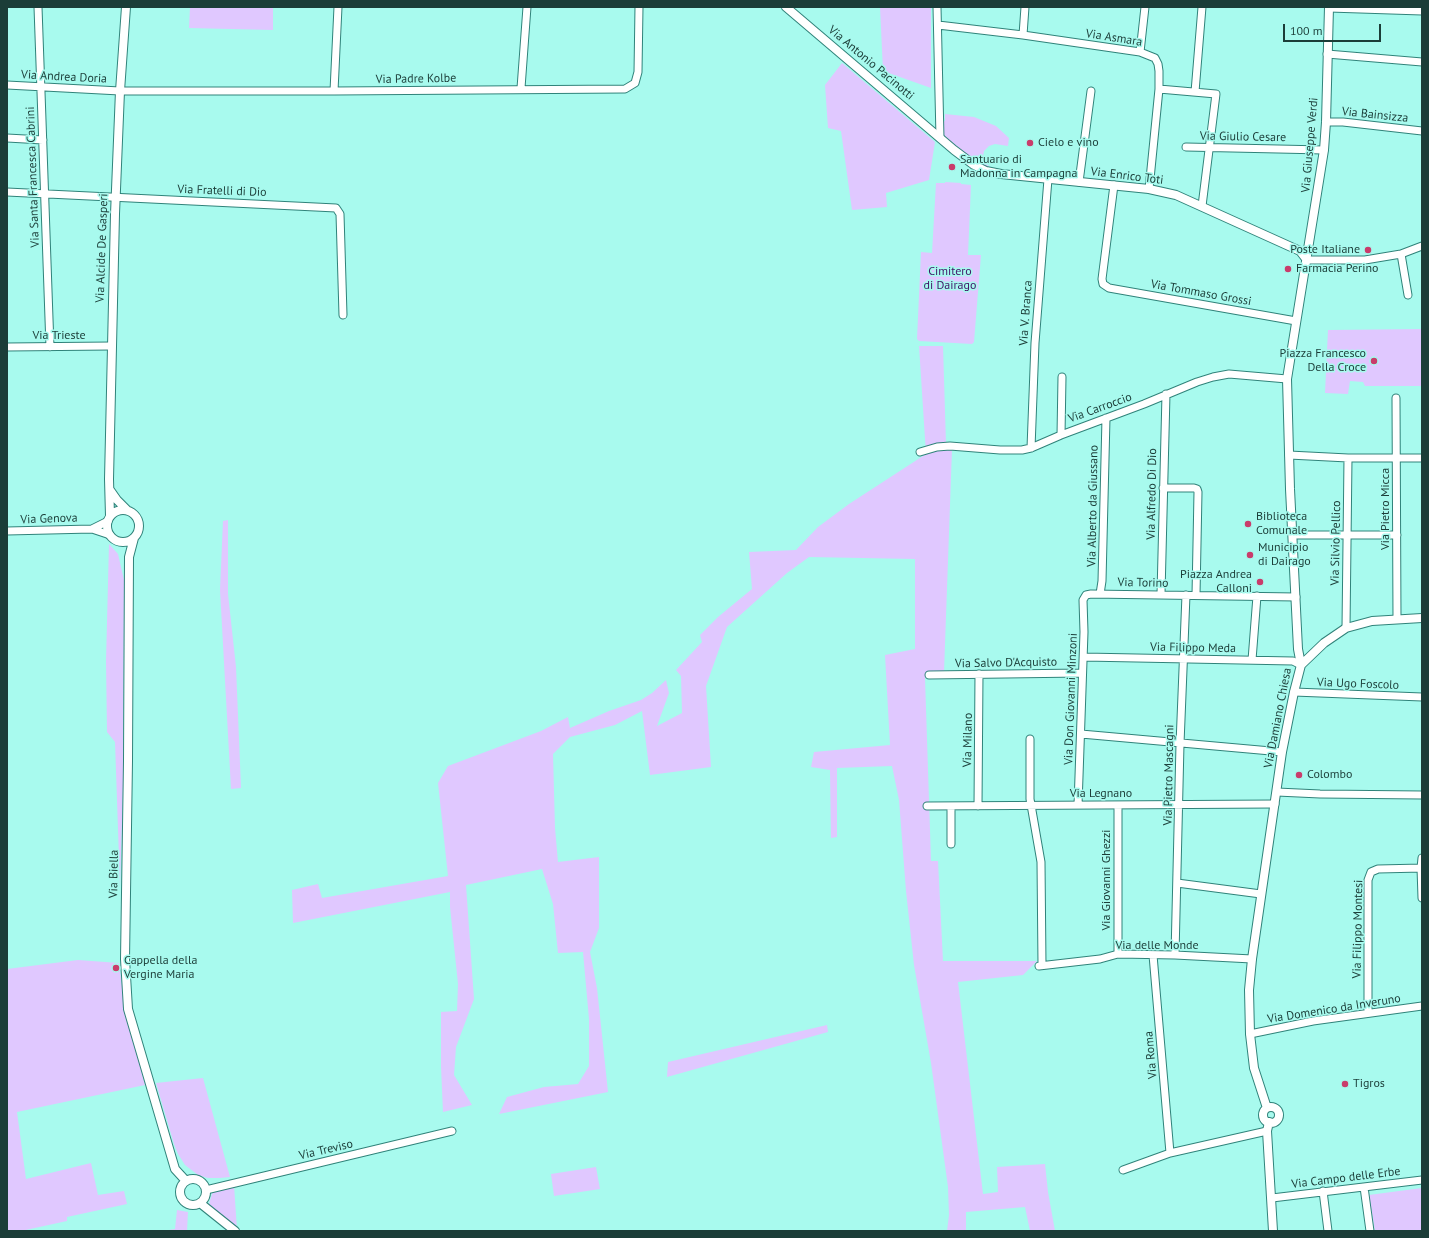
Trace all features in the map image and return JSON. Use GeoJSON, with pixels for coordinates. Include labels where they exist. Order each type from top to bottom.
{"type":"FeatureCollection","features":[{"type":"Feature","properties":{"kind":"street","name":"Via Santa Francesca Cabrini"},"geometry":{"type":"LineString","coordinates":[[38,7],[50,347]]}},
{"type":"Feature","properties":{"kind":"street","name":"Via Alcide De Gasperi"},"geometry":{"type":"LineString","coordinates":[[109,519],[111,346],[115,198],[126,7]]}},
{"type":"Feature","properties":{"kind":"street"},"geometry":{"type":"LineString","coordinates":[[334,91],[338,7]]}},
{"type":"Feature","properties":{"kind":"street"},"geometry":{"type":"LineString","coordinates":[[521,88],[527,7]]}},
{"type":"Feature","properties":{"kind":"street","name":"Via Padre Kolbe"},"geometry":{"type":"LineString","coordinates":[[120,91],[334,91],[625,88],[635,83],[638,72],[639,7]]}},
{"type":"Feature","properties":{"kind":"street","name":"Via Antonio Pacinotti"},"geometry":{"type":"LineString","coordinates":[[786,7],[940,138]]}},
{"type":"Feature","properties":{"kind":"street"},"geometry":{"type":"LineString","coordinates":[[937,7],[940,138]]}},
{"type":"Feature","properties":{"kind":"street"},"geometry":{"type":"LineString","coordinates":[[1023,35],[1025,7]]}},
{"type":"Feature","properties":{"kind":"street"},"geometry":{"type":"LineString","coordinates":[[1140,52],[1145,7]]}},
{"type":"Feature","properties":{"kind":"street"},"geometry":{"type":"LineString","coordinates":[[1194,92],[1202,7]]}},
{"type":"Feature","properties":{"kind":"street"},"geometry":{"type":"LineString","coordinates":[[1329,8],[1422,11]]}},
{"type":"Feature","properties":{"kind":"street","name":"Via Giuseppe Verdi"},"geometry":{"type":"LineString","coordinates":[[1307,260],[1324,150],[1329,8]]}},
{"type":"Feature","properties":{"kind":"street","name":"Via Asmara"},"geometry":{"type":"LineString","coordinates":[[938,25],[1023,35],[1140,52],[1155,58],[1158,64],[1159,89],[1149,189]]}},
{"type":"Feature","properties":{"kind":"street"},"geometry":{"type":"LineString","coordinates":[[1327,54],[1422,62]]}},
{"type":"Feature","properties":{"kind":"street","name":"Via Andrea Doria"},"geometry":{"type":"LineString","coordinates":[[7,86],[120,91]]}},
{"type":"Feature","properties":{"kind":"street"},"geometry":{"type":"LineString","coordinates":[[1159,89],[1216,94],[1202,206]]}},
{"type":"Feature","properties":{"kind":"street"},"geometry":{"type":"LineString","coordinates":[[1079,182],[1091,91]]}},
{"type":"Feature","properties":{"kind":"street","name":"Via Bainsizza"},"geometry":{"type":"LineString","coordinates":[[1326,122],[1343,122],[1422,131]]}},
{"type":"Feature","properties":{"kind":"street"},"geometry":{"type":"LineString","coordinates":[[7,138],[43,140]]}},
{"type":"Feature","properties":{"kind":"street","name":"Via Enrico Toti"},"geometry":{"type":"LineString","coordinates":[[940,138],[974,165],[1001,174],[1149,189],[1176,195],[1300,251],[1307,260]]}},
{"type":"Feature","properties":{"kind":"street","name":"Via Giulio Cesare"},"geometry":{"type":"LineString","coordinates":[[1186,147],[1324,150]]}},
{"type":"Feature","properties":{"kind":"street","name":"Via V. Branca"},"geometry":{"type":"LineString","coordinates":[[1031,448],[1035,343],[1048,179]]}},
{"type":"Feature","properties":{"kind":"street","name":"Via Tommaso Grossi"},"geometry":{"type":"LineString","coordinates":[[1114,185],[1102,279],[1103,284],[1109,288],[1296,321]]}},
{"type":"Feature","properties":{"kind":"street","name":"Via Fratelli di Dio"},"geometry":{"type":"LineString","coordinates":[[7,192],[336,208],[340,214],[343,315]]}},
{"type":"Feature","properties":{"kind":"street"},"geometry":{"type":"LineString","coordinates":[[1307,260],[1365,260],[1401,254],[1422,246]]}},
{"type":"Feature","properties":{"kind":"street"},"geometry":{"type":"LineString","coordinates":[[1401,254],[1408,295]]}},
{"type":"Feature","properties":{"kind":"street","name":"Via Damiano Chiesa"},"geometry":{"type":"LineString","coordinates":[[1267,1108],[1254,1068],[1250,1034],[1249,990],[1261,894],[1282,752],[1301,665],[1298,649],[1287,379],[1307,260]]}},
{"type":"Feature","properties":{"kind":"street","name":"Via Trieste"},"geometry":{"type":"LineString","coordinates":[[7,347],[111,346]]}},
{"type":"Feature","properties":{"kind":"street","name":"Via Carroccio"},"geometry":{"type":"LineString","coordinates":[[920,452],[937,447],[950,446],[1000,450],[1022,450],[1031,448],[1166,394],[1213,377],[1230,374],[1287,379]]}},
{"type":"Feature","properties":{"kind":"street"},"geometry":{"type":"LineString","coordinates":[[1061,435],[1062,377]]}},
{"type":"Feature","properties":{"kind":"street","name":"Via Alfredo Di Dio"},"geometry":{"type":"LineString","coordinates":[[1161,594],[1166,394]]}},
{"type":"Feature","properties":{"kind":"street","name":"Via Pietro Micca"},"geometry":{"type":"LineString","coordinates":[[1396,398],[1397,619]]}},
{"type":"Feature","properties":{"kind":"street","name":"Via Alberto da Giussano"},"geometry":{"type":"LineString","coordinates":[[1100,594],[1102,581],[1106,418]]}},
{"type":"Feature","properties":{"kind":"street"},"geometry":{"type":"LineString","coordinates":[[1289,455],[1348,458],[1422,458]]}},
{"type":"Feature","properties":{"kind":"street","name":"Via Silvio Pellico"},"geometry":{"type":"LineString","coordinates":[[1346,628],[1348,458]]}},
{"type":"Feature","properties":{"kind":"street"},"geometry":{"type":"LineString","coordinates":[[1163,488],[1194,488],[1198,492],[1196,595]]}},
{"type":"Feature","properties":{"kind":"street"},"geometry":{"type":"LineString","coordinates":[[110,490],[117,500],[136,516],[138,520],[139,530],[134,538],[120,542],[112,538],[110,535],[108,530],[109,519],[118,510],[128,510]]}},
{"type":"Feature","properties":{"kind":"street","name":"Via Genova"},"geometry":{"type":"LineString","coordinates":[[92,529],[109,519]]}},
{"type":"Feature","properties":{"kind":"street","name":"Via Genova"},"geometry":{"type":"LineString","coordinates":[[7,531],[92,529],[110,535]]}},
{"type":"Feature","properties":{"kind":"street"},"geometry":{"type":"LineString","coordinates":[[1293,535],[1397,535]]}},
{"type":"Feature","properties":{"kind":"street","name":"Via Biella"},"geometry":{"type":"LineString","coordinates":[[134,538],[129,558],[125,959],[128,1009],[175,1169],[186,1181]]}},
{"type":"Feature","properties":{"kind":"street","name":"Via Biella"},"geometry":{"type":"LineString","coordinates":[[120,542],[129,558]]}},
{"type":"Feature","properties":{"kind":"street","name":"Via Torino"},"geometry":{"type":"LineString","coordinates":[[1086,595],[1161,594],[1296,597]]}},
{"type":"Feature","properties":{"kind":"street","name":"Via Don Giovanni Minzoni"},"geometry":{"type":"LineString","coordinates":[[1078,805],[1082,673],[1084,657],[1084,600],[1086,595]]}},
{"type":"Feature","properties":{"kind":"street","name":"Via Pietro Mascagni"},"geometry":{"type":"LineString","coordinates":[[1175,955],[1180,744],[1186,595]]}},
{"type":"Feature","properties":{"kind":"street"},"geometry":{"type":"LineString","coordinates":[[1252,660],[1257,596]]}},
{"type":"Feature","properties":{"kind":"street"},"geometry":{"type":"LineString","coordinates":[[1301,665],[1324,643],[1346,628],[1368,622],[1422,618]]}},
{"type":"Feature","properties":{"kind":"street","name":"Via Filippo Meda"},"geometry":{"type":"LineString","coordinates":[[1084,657],[1293,661],[1301,665]]}},
{"type":"Feature","properties":{"kind":"street","name":"Via Salvo D'Acquisto"},"geometry":{"type":"LineString","coordinates":[[930,675],[1082,673]]}},
{"type":"Feature","properties":{"kind":"street","name":"Via Milano"},"geometry":{"type":"LineString","coordinates":[[978,806],[980,674]]}},
{"type":"Feature","properties":{"kind":"street","name":"Via Ugo Foscolo"},"geometry":{"type":"LineString","coordinates":[[1294,692],[1422,697]]}},
{"type":"Feature","properties":{"kind":"street"},"geometry":{"type":"LineString","coordinates":[[1081,734],[1282,752]]}},
{"type":"Feature","properties":{"kind":"street"},"geometry":{"type":"LineString","coordinates":[[1030,739],[1031,805]]}},
{"type":"Feature","properties":{"kind":"street"},"geometry":{"type":"LineString","coordinates":[[1277,792],[1343,795],[1422,795]]}},
{"type":"Feature","properties":{"kind":"street","name":"Via Legnano"},"geometry":{"type":"LineString","coordinates":[[927,806],[1275,804]]}},
{"type":"Feature","properties":{"kind":"street","name":"Via delle Monde"},"geometry":{"type":"LineString","coordinates":[[1031,805],[1041,862],[1040,965],[1100,959],[1118,954],[1252,959]]}},
{"type":"Feature","properties":{"kind":"street","name":"Via Giovanni Ghezzi"},"geometry":{"type":"LineString","coordinates":[[1118,805],[1118,954]]}},
{"type":"Feature","properties":{"kind":"street"},"geometry":{"type":"LineString","coordinates":[[951,806],[951,844]]}},
{"type":"Feature","properties":{"kind":"street"},"geometry":{"type":"LineString","coordinates":[[1422,858],[1422,898]]}},
{"type":"Feature","properties":{"kind":"street","name":"Via Filippo Montesi"},"geometry":{"type":"LineString","coordinates":[[1368,1013],[1368,880],[1371,872],[1378,869],[1421,868]]}},
{"type":"Feature","properties":{"kind":"street"},"geometry":{"type":"LineString","coordinates":[[1177,883],[1261,894]]}},
{"type":"Feature","properties":{"kind":"street","name":"Via Roma"},"geometry":{"type":"LineString","coordinates":[[1153,955],[1170,1153]]}},
{"type":"Feature","properties":{"kind":"street","name":"Via Domenico da Inveruno"},"geometry":{"type":"LineString","coordinates":[[1250,1034],[1313,1021],[1422,1006]]}},
{"type":"Feature","properties":{"kind":"street"},"geometry":{"type":"LineString","coordinates":[[1274,1107],[1278,1113],[1278,1118],[1275,1121],[1268,1122],[1264,1119],[1263,1114],[1267,1108],[1274,1107]]}},
{"type":"Feature","properties":{"kind":"street"},"geometry":{"type":"LineString","coordinates":[[1268,1122],[1267,1131],[1273,1231]]}},
{"type":"Feature","properties":{"kind":"street","name":"Via Treviso"},"geometry":{"type":"LineString","coordinates":[[206,1190],[452,1131]]}},
{"type":"Feature","properties":{"kind":"street"},"geometry":{"type":"LineString","coordinates":[[1123,1170],[1170,1153],[1267,1131]]}},
{"type":"Feature","properties":{"kind":"street"},"geometry":{"type":"LineString","coordinates":[[200,1203],[205,1197],[205,1186],[194,1178],[186,1181],[180,1188],[183,1200],[189,1204],[200,1203],[234,1231]]}},
{"type":"Feature","properties":{"kind":"street","name":"Via Campo delle Erbe"},"geometry":{"type":"LineString","coordinates":[[1272,1198],[1422,1180]]}},
{"type":"Feature","properties":{"kind":"street"},"geometry":{"type":"LineString","coordinates":[[1364,1187],[1370,1231]]}},
{"type":"Feature","properties":{"kind":"street"},"geometry":{"type":"LineString","coordinates":[[1323,1191],[1328,1231]]}},
{"type":"Feature","properties":{"kind":"green space"},"geometry":{"type":"Polygon","coordinates":[[[190,7],[273,7],[273,30],[189,28],[190,7]]]}},
{"type":"Feature","properties":{"kind":"green space"},"geometry":{"type":"Polygon","coordinates":[[[880,7],[931,7],[931,88],[883,71],[880,7]]]}},
{"type":"Feature","properties":{"kind":"green space"},"geometry":{"type":"Polygon","coordinates":[[[842,63],[935,142],[929,180],[886,193],[887,207],[852,210],[841,131],[828,128],[825,85],[842,63]]]}},
{"type":"Feature","properties":{"kind":"green space"},"geometry":{"type":"Polygon","coordinates":[[[945,114],[974,117],[996,126],[1009,138],[1008,146],[995,144],[989,146],[984,151],[984,162],[993,170],[974,161],[943,136],[942,121],[945,121],[945,114]]]}},
{"type":"Feature","properties":{"kind":"green space","name":"Cimitero di Dairago"},"geometry":{"type":"Polygon","coordinates":[[[945,182],[971,185],[968,255],[981,255],[974,342],[972,344],[919,341],[917,339],[921,252],[932,253],[936,183],[945,182]]]}},
{"type":"Feature","properties":{"kind":"green space","name":"Piazza Francesco Della Croce"},"geometry":{"type":"Polygon","coordinates":[[[1422,329],[1422,386],[1365,386],[1363,382],[1350,381],[1348,394],[1325,393],[1328,330],[1422,329]]]}},
{"type":"Feature","properties":{"kind":"green space"},"geometry":{"type":"Polygon","coordinates":[[[919,346],[943,346],[946,444],[952,449],[944,672],[938,672],[925,678],[931,861],[938,861],[943,961],[1037,961],[1023,975],[958,982],[983,1194],[998,1192],[997,1167],[1045,1164],[1055,1231],[1030,1231],[1025,1207],[966,1212],[966,1231],[947,1231],[949,1215],[948,1187],[931,1063],[914,965],[906,891],[899,800],[892,766],[837,768],[837,837],[831,838],[830,770],[811,767],[814,752],[890,745],[885,655],[915,649],[915,559],[809,557],[787,573],[727,627],[706,686],[711,767],[650,775],[642,711],[615,725],[570,737],[553,754],[555,828],[558,862],[599,857],[599,928],[590,952],[597,988],[608,1092],[499,1114],[507,1097],[544,1087],[578,1084],[589,1066],[589,1019],[583,952],[558,953],[553,904],[542,869],[466,885],[474,999],[456,1047],[454,1075],[472,1105],[443,1112],[441,1012],[457,1011],[458,984],[450,907],[450,892],[293,923],[292,890],[318,884],[322,898],[448,876],[438,783],[448,766],[541,731],[568,717],[570,728],[609,711],[641,700],[652,693],[666,680],[669,693],[657,726],[682,713],[681,676],[676,670],[702,642],[700,635],[718,617],[752,589],[749,552],[796,550],[818,527],[849,504],[926,454],[919,346]]]}},
{"type":"Feature","properties":{"kind":"green space"},"geometry":{"type":"Polygon","coordinates":[[[228,520],[228,594],[236,667],[241,788],[231,789],[220,590],[223,521],[228,520]]]}},
{"type":"Feature","properties":{"kind":"green space"},"geometry":{"type":"Polygon","coordinates":[[[109,544],[118,554],[124,580],[123,785],[120,887],[115,742],[107,732],[106,661],[109,544]]]}},
{"type":"Feature","properties":{"kind":"green space"},"geometry":{"type":"Polygon","coordinates":[[[78,960],[119,963],[125,1010],[145,1085],[17,1112],[26,1179],[91,1163],[98,1195],[124,1191],[127,1204],[67,1217],[67,1221],[21,1231],[7,1231],[7,969],[78,960]]]}},
{"type":"Feature","properties":{"kind":"green space"},"geometry":{"type":"Polygon","coordinates":[[[827,1025],[828,1032],[667,1077],[668,1062],[827,1025]]]}},
{"type":"Feature","properties":{"kind":"green space"},"geometry":{"type":"Polygon","coordinates":[[[203,1078],[230,1177],[208,1178],[198,1175],[185,1165],[174,1144],[156,1083],[203,1078]]]}},
{"type":"Feature","properties":{"kind":"green space"},"geometry":{"type":"Polygon","coordinates":[[[596,1167],[600,1189],[554,1196],[551,1174],[596,1167]]]}},
{"type":"Feature","properties":{"kind":"green space"},"geometry":{"type":"Polygon","coordinates":[[[234,1185],[237,1230],[209,1204],[213,1191],[234,1185]]]}},
{"type":"Feature","properties":{"kind":"green space"},"geometry":{"type":"Polygon","coordinates":[[[1422,1188],[1422,1231],[1375,1231],[1369,1195],[1422,1188]]]}},
{"type":"Feature","properties":{"kind":"green space"},"geometry":{"type":"Polygon","coordinates":[[[177,1210],[188,1212],[187,1231],[163,1231],[175,1229],[177,1210]]]}},
{"type":"Feature","properties":{"kind":"place","name":"Cielo e vino"},"geometry":{"type":"Point","coordinates":[1030,143]}},
{"type":"Feature","properties":{"kind":"place","name":"Santuario di Madonna in Campagna"},"geometry":{"type":"Point","coordinates":[952,167]}},
{"type":"Feature","properties":{"kind":"place","name":"Poste Italiane"},"geometry":{"type":"Point","coordinates":[1368,250]}},
{"type":"Feature","properties":{"kind":"place","name":"Farmacia Perino"},"geometry":{"type":"Point","coordinates":[1288,269]}},
{"type":"Feature","properties":{"kind":"place","name":"Piazza Francesco Della Croce"},"geometry":{"type":"Point","coordinates":[1374,361]}},
{"type":"Feature","properties":{"kind":"place","name":"Biblioteca Comunale"},"geometry":{"type":"Point","coordinates":[1248,524]}},
{"type":"Feature","properties":{"kind":"place","name":"Municipio di Dairago"},"geometry":{"type":"Point","coordinates":[1250,555]}},
{"type":"Feature","properties":{"kind":"place","name":"Piazza Andrea Calloni"},"geometry":{"type":"Point","coordinates":[1260,582]}},
{"type":"Feature","properties":{"kind":"place","name":"Colombo"},"geometry":{"type":"Point","coordinates":[1299,775]}},
{"type":"Feature","properties":{"kind":"place","name":"Cappella della Vergine Maria"},"geometry":{"type":"Point","coordinates":[116,968]}},
{"type":"Feature","properties":{"kind":"place","name":"Tigros"},"geometry":{"type":"Point","coordinates":[1345,1084]}}]}
